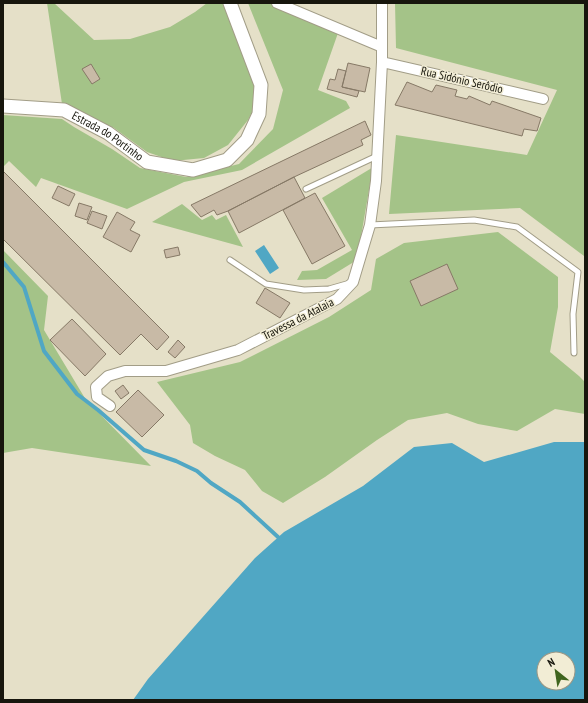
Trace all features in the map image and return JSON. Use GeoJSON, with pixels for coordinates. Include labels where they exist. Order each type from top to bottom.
{"type":"FeatureCollection","features":[{"type":"Feature","properties":{"kind":"street","name":"Estrada do Portinho"},"geometry":{"type":"LineString","coordinates":[[3,106],[64,110],[108,133],[147,162],[193,170],[227,160],[247,140],[259,114],[260,85],[230,3]]}},
{"type":"Feature","properties":{"kind":"street"},"geometry":{"type":"LineString","coordinates":[[277,3],[382,47]]}},
{"type":"Feature","properties":{"kind":"street","name":"Travessa da Atalaia"},"geometry":{"type":"LineString","coordinates":[[110,406],[96,396],[96,386],[108,376],[126,371],[166,371],[238,350],[337,299],[353,282],[370,225],[376,181],[382,62],[382,3]]}},
{"type":"Feature","properties":{"kind":"street","name":"Rua Sidónio Serôdio"},"geometry":{"type":"LineString","coordinates":[[382,62],[543,99]]}},
{"type":"Feature","properties":{"kind":"lane"},"geometry":{"type":"LineString","coordinates":[[306,189],[377,156]]}},
{"type":"Feature","properties":{"kind":"lane"},"geometry":{"type":"LineString","coordinates":[[370,225],[474,220],[517,227],[578,272],[573,314],[574,353]]}},
{"type":"Feature","properties":{"kind":"lane"},"geometry":{"type":"LineString","coordinates":[[230,260],[266,284],[304,290],[329,289],[353,282]]}},
{"type":"Feature","properties":{"kind":"green space"},"geometry":{"type":"Polygon","coordinates":[[[47,3],[54,3],[94,40],[130,39],[170,27],[207,3],[230,3],[259,79],[258,101],[248,120],[228,145],[204,158],[173,161],[147,152],[114,128],[62,104],[47,3]]]}},
{"type":"Feature","properties":{"kind":"green space"},"geometry":{"type":"Polygon","coordinates":[[[248,3],[272,3],[338,33],[318,90],[346,101],[350,108],[242,170],[184,182],[127,209],[41,178],[36,187],[9,161],[3,167],[3,115],[62,119],[140,168],[186,177],[239,164],[273,129],[283,90],[248,3]]]}},
{"type":"Feature","properties":{"kind":"green space"},"geometry":{"type":"Polygon","coordinates":[[[395,3],[585,3],[584,256],[520,208],[389,214],[396,135],[527,155],[557,90],[396,48],[395,3]]]}},
{"type":"Feature","properties":{"kind":"green space"},"geometry":{"type":"Polygon","coordinates":[[[375,166],[370,184],[357,260],[326,279],[297,280],[302,271],[317,270],[352,250],[322,198],[375,166]]]}},
{"type":"Feature","properties":{"kind":"green space"},"geometry":{"type":"Polygon","coordinates":[[[182,204],[202,220],[212,215],[216,220],[226,215],[243,247],[152,222],[182,204]]]}},
{"type":"Feature","properties":{"kind":"green space"},"geometry":{"type":"Polygon","coordinates":[[[498,232],[558,277],[558,307],[550,352],[585,382],[585,414],[555,409],[517,431],[478,424],[447,413],[408,420],[325,477],[283,503],[262,491],[245,470],[215,456],[193,443],[190,425],[157,382],[240,362],[329,317],[371,290],[376,259],[404,243],[498,232]]]}},
{"type":"Feature","properties":{"kind":"green space"},"geometry":{"type":"Polygon","coordinates":[[[3,250],[48,296],[44,330],[86,400],[151,466],[32,448],[3,453],[3,250]]]}},
{"type":"Feature","properties":{"kind":"water"},"geometry":{"type":"Polygon","coordinates":[[[264,245],[279,268],[270,274],[255,251],[264,245]]]}},
{"type":"Feature","properties":{"kind":"water"},"geometry":{"type":"Polygon","coordinates":[[[554,442],[585,442],[585,700],[133,700],[148,679],[255,558],[284,532],[363,486],[414,447],[452,443],[484,462],[554,442]]]}},
{"type":"Feature","properties":{"kind":"building"},"geometry":{"type":"Polygon","coordinates":[[[348,63],[370,68],[365,92],[342,87],[348,63]]]}},
{"type":"Feature","properties":{"kind":"building"},"geometry":{"type":"Polygon","coordinates":[[[91,64],[100,79],[92,84],[82,69],[91,64]]]}},
{"type":"Feature","properties":{"kind":"building"},"geometry":{"type":"Polygon","coordinates":[[[338,69],[346,71],[342,87],[359,91],[357,97],[327,89],[330,79],[335,80],[338,69]]]}},
{"type":"Feature","properties":{"kind":"building"},"geometry":{"type":"Polygon","coordinates":[[[407,82],[432,92],[436,85],[457,90],[455,96],[467,99],[469,96],[490,105],[492,101],[541,118],[537,131],[524,129],[522,136],[395,105],[407,82]]]}},
{"type":"Feature","properties":{"kind":"building"},"geometry":{"type":"Polygon","coordinates":[[[365,121],[371,135],[361,140],[363,145],[294,177],[228,211],[217,215],[214,210],[201,217],[191,205],[365,121]]]}},
{"type":"Feature","properties":{"kind":"building"},"geometry":{"type":"Polygon","coordinates":[[[3,171],[169,337],[157,350],[141,334],[120,355],[3,239],[3,171]]]}},
{"type":"Feature","properties":{"kind":"building"},"geometry":{"type":"Polygon","coordinates":[[[294,177],[305,198],[239,233],[228,211],[294,177]]]}},
{"type":"Feature","properties":{"kind":"building"},"geometry":{"type":"Polygon","coordinates":[[[58,186],[75,194],[69,206],[52,198],[58,186]]]}},
{"type":"Feature","properties":{"kind":"building"},"geometry":{"type":"Polygon","coordinates":[[[315,193],[345,246],[312,264],[283,210],[315,193]]]}},
{"type":"Feature","properties":{"kind":"building"},"geometry":{"type":"Polygon","coordinates":[[[79,203],[92,207],[87,220],[75,216],[79,203]]]}},
{"type":"Feature","properties":{"kind":"building"},"geometry":{"type":"Polygon","coordinates":[[[92,211],[107,216],[102,229],[87,223],[92,211]]]}},
{"type":"Feature","properties":{"kind":"building"},"geometry":{"type":"Polygon","coordinates":[[[117,212],[135,222],[130,230],[140,235],[131,252],[103,237],[117,212]]]}},
{"type":"Feature","properties":{"kind":"building"},"geometry":{"type":"Polygon","coordinates":[[[178,247],[180,255],[166,258],[164,250],[178,247]]]}},
{"type":"Feature","properties":{"kind":"building"},"geometry":{"type":"Polygon","coordinates":[[[447,264],[458,289],[421,306],[410,281],[447,264]]]}},
{"type":"Feature","properties":{"kind":"building"},"geometry":{"type":"Polygon","coordinates":[[[265,288],[290,303],[280,318],[256,303],[265,288]]]}},
{"type":"Feature","properties":{"kind":"building"},"geometry":{"type":"Polygon","coordinates":[[[72,319],[106,354],[85,376],[50,340],[72,319]]]}},
{"type":"Feature","properties":{"kind":"building"},"geometry":{"type":"Polygon","coordinates":[[[178,340],[185,347],[175,358],[168,352],[178,340]]]}},
{"type":"Feature","properties":{"kind":"building"},"geometry":{"type":"Polygon","coordinates":[[[123,385],[129,393],[121,399],[115,391],[123,385]]]}},
{"type":"Feature","properties":{"kind":"building"},"geometry":{"type":"Polygon","coordinates":[[[138,390],[164,415],[142,437],[116,412],[138,390]]]}},
{"type":"Feature","properties":{"kind":"waterway"},"geometry":{"type":"LineString","coordinates":[[3,262],[24,287],[44,351],[77,394],[144,450],[176,461],[197,471],[211,483],[240,502],[278,537]]}}]}
